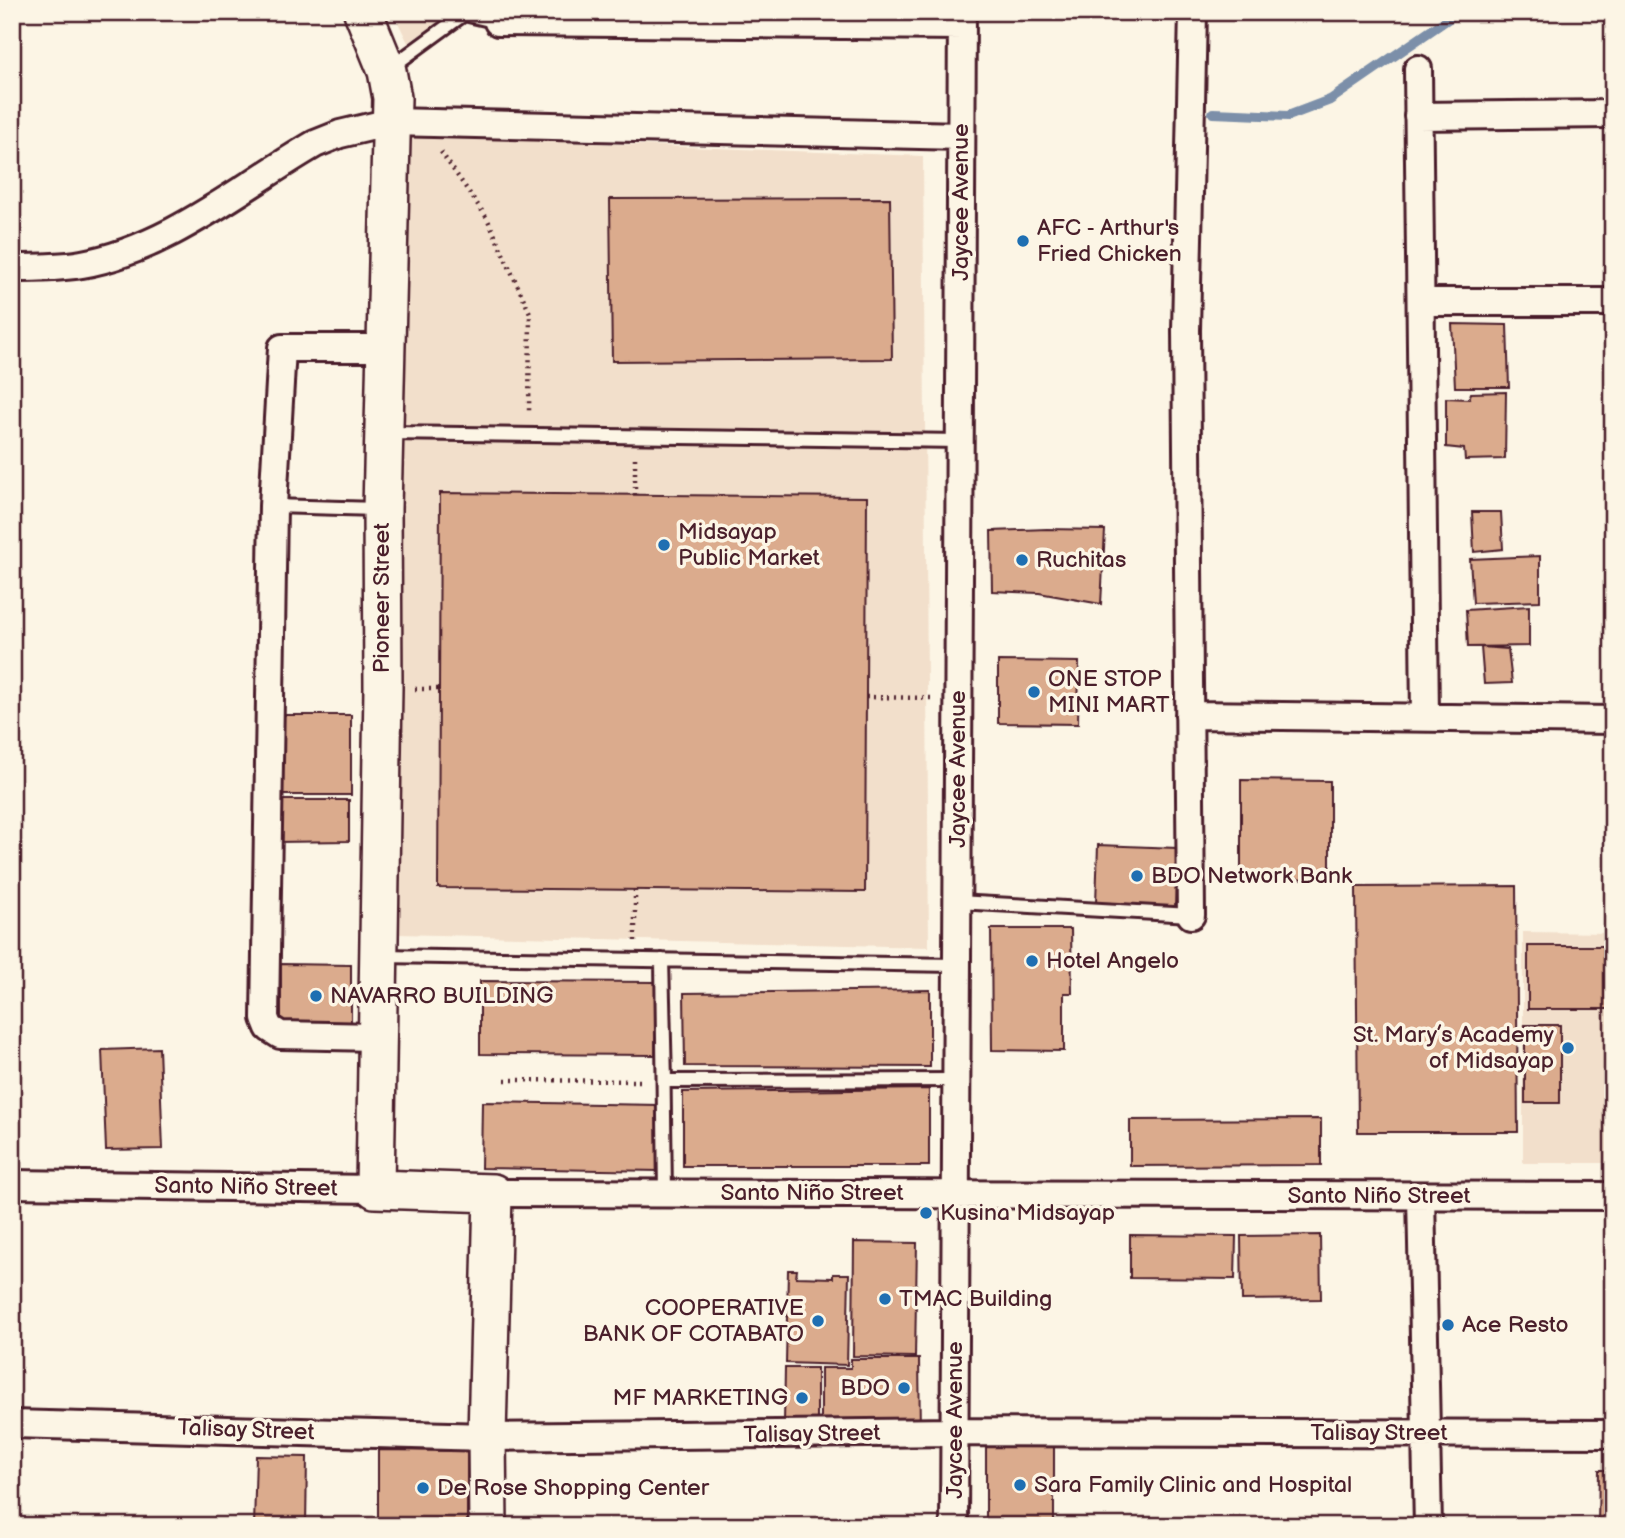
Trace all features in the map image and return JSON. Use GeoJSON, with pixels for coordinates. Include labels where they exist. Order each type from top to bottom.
{"type":"FeatureCollection","features":[{"type":"Feature","properties":{"kind":"main road","name":"Pioneer Street"},"geometry":{"type":"LineString","coordinates":[[363,12],[387,71],[392,98],[407,122],[386,348],[375,1189]]}},
{"type":"Feature","properties":{"kind":"main road","name":"Santo Niño Street"},"geometry":{"type":"LineString","coordinates":[[375,1189],[493,1193]]}},
{"type":"Feature","properties":{"kind":"main road"},"geometry":{"type":"LineString","coordinates":[[488,1526],[487,1437],[493,1193]]}},
{"type":"Feature","properties":{"kind":"street"},"geometry":{"type":"LineString","coordinates":[[1191,915],[1186,330],[1193,12]]}},
{"type":"Feature","properties":{"kind":"street"},"geometry":{"type":"LineString","coordinates":[[498,22],[962,19]]}},
{"type":"Feature","properties":{"kind":"street","name":"Jaycee Avenue"},"geometry":{"type":"LineString","coordinates":[[954,1526],[962,19]]}},
{"type":"Feature","properties":{"kind":"street"},"geometry":{"type":"LineString","coordinates":[[1418,69],[1423,302],[1425,717]]}},
{"type":"Feature","properties":{"kind":"street"},"geometry":{"type":"LineString","coordinates":[[1418,116],[1613,114]]}},
{"type":"Feature","properties":{"kind":"street"},"geometry":{"type":"LineString","coordinates":[[12,268],[83,264],[123,253],[164,235],[315,144],[367,125],[407,122],[961,136]]}},
{"type":"Feature","properties":{"kind":"street"},"geometry":{"type":"LineString","coordinates":[[1423,302],[1613,302]]}},
{"type":"Feature","properties":{"kind":"street"},"geometry":{"type":"LineString","coordinates":[[376,1037],[280,1035],[269,1028],[265,1018],[273,506],[282,348],[386,348]]}},
{"type":"Feature","properties":{"kind":"street"},"geometry":{"type":"LineString","coordinates":[[1189,715],[1613,720]]}},
{"type":"Feature","properties":{"kind":"street","name":"Santo Niño Street"},"geometry":{"type":"LineString","coordinates":[[12,1184],[375,1189]]}},
{"type":"Feature","properties":{"kind":"street","name":"Santo Niño Street"},"geometry":{"type":"LineString","coordinates":[[493,1193],[1613,1196]]}},
{"type":"Feature","properties":{"kind":"street"},"geometry":{"type":"LineString","coordinates":[[1421,1196],[1428,1526]]}},
{"type":"Feature","properties":{"kind":"street","name":"Talisay Street"},"geometry":{"type":"LineString","coordinates":[[12,1424],[487,1437],[956,1432],[1613,1434]]}},
{"type":"Feature","properties":{"kind":"lane"},"geometry":{"type":"LineString","coordinates":[[387,71],[464,14],[498,22]]}},
{"type":"Feature","properties":{"kind":"lane"},"geometry":{"type":"LineString","coordinates":[[384,433],[960,441]]}},
{"type":"Feature","properties":{"kind":"lane"},"geometry":{"type":"LineString","coordinates":[[273,506],[382,509]]}},
{"type":"Feature","properties":{"kind":"lane"},"geometry":{"type":"LineString","coordinates":[[957,902],[1191,915]]}},
{"type":"Feature","properties":{"kind":"lane"},"geometry":{"type":"LineString","coordinates":[[379,956],[956,965]]}},
{"type":"Feature","properties":{"kind":"lane"},"geometry":{"type":"LineString","coordinates":[[662,960],[665,1081],[956,1080]]}},
{"type":"Feature","properties":{"kind":"lane"},"geometry":{"type":"LineString","coordinates":[[662,960],[665,1193]]}},
{"type":"Feature","properties":{"kind":"path"},"geometry":{"type":"LineString","coordinates":[[407,122],[456,176],[487,218],[530,313],[529,436]]}},
{"type":"Feature","properties":{"kind":"path"},"geometry":{"type":"LineString","coordinates":[[635,436],[635,495]]}},
{"type":"Feature","properties":{"kind":"path"},"geometry":{"type":"LineString","coordinates":[[866,697],[958,698]]}},
{"type":"Feature","properties":{"kind":"path"},"geometry":{"type":"LineString","coordinates":[[635,890],[635,959]]}},
{"type":"Feature","properties":{"kind":"path"},"geometry":{"type":"LineString","coordinates":[[505,1080],[665,1081]]}},
{"type":"Feature","properties":{"kind":"shaded area"},"geometry":{"type":"Polygon","coordinates":[[[393,12],[453,12],[408,43],[393,12]]]}},
{"type":"Feature","properties":{"kind":"shaded area","name":"Midsayap Public Market"},"geometry":{"type":"Polygon","coordinates":[[[407,136],[923,156],[929,947],[398,934],[407,136]]]}},
{"type":"Feature","properties":{"kind":"shaded area","name":"St. Mary’s Academy of Midsayap"},"geometry":{"type":"Polygon","coordinates":[[[1523,932],[1613,933],[1613,1163],[1523,1163],[1523,932]]]}},
{"type":"Feature","properties":{"kind":"building"},"geometry":{"type":"Polygon","coordinates":[[[890,198],[892,359],[612,361],[610,199],[890,198]]]}},
{"type":"Feature","properties":{"kind":"building"},"geometry":{"type":"Polygon","coordinates":[[[1452,324],[1507,325],[1509,387],[1455,387],[1452,324]]]}},
{"type":"Feature","properties":{"kind":"building"},"geometry":{"type":"Polygon","coordinates":[[[1506,392],[1505,459],[1465,460],[1464,449],[1446,447],[1446,398],[1469,399],[1471,393],[1506,392]]]}},
{"type":"Feature","properties":{"kind":"building"},"geometry":{"type":"Polygon","coordinates":[[[440,493],[867,497],[865,892],[438,888],[440,493]]]}},
{"type":"Feature","properties":{"kind":"building"},"geometry":{"type":"Polygon","coordinates":[[[1472,512],[1501,512],[1503,549],[1474,552],[1472,512]]]}},
{"type":"Feature","properties":{"kind":"building"},"geometry":{"type":"Polygon","coordinates":[[[1105,530],[1101,604],[1039,593],[992,591],[991,531],[1105,530]]]}},
{"type":"Feature","properties":{"kind":"building"},"geometry":{"type":"Polygon","coordinates":[[[1540,556],[1540,601],[1473,603],[1470,559],[1540,556]]]}},
{"type":"Feature","properties":{"kind":"building"},"geometry":{"type":"Polygon","coordinates":[[[1529,606],[1529,646],[1468,647],[1466,610],[1529,606]]]}},
{"type":"Feature","properties":{"kind":"building"},"geometry":{"type":"Polygon","coordinates":[[[1481,647],[1508,649],[1512,683],[1484,684],[1481,647]]]}},
{"type":"Feature","properties":{"kind":"building"},"geometry":{"type":"Polygon","coordinates":[[[998,661],[1079,662],[1078,724],[998,723],[998,661]]]}},
{"type":"Feature","properties":{"kind":"building"},"geometry":{"type":"Polygon","coordinates":[[[279,715],[351,715],[351,795],[280,795],[279,715]]]}},
{"type":"Feature","properties":{"kind":"building"},"geometry":{"type":"Polygon","coordinates":[[[1241,780],[1330,781],[1330,879],[1241,878],[1241,780]]]}},
{"type":"Feature","properties":{"kind":"building"},"geometry":{"type":"Polygon","coordinates":[[[276,800],[349,800],[349,841],[277,842],[276,800]]]}},
{"type":"Feature","properties":{"kind":"building","name":"BDO Network Bank"},"geometry":{"type":"Polygon","coordinates":[[[1098,845],[1177,848],[1175,907],[1096,903],[1098,845]]]}},
{"type":"Feature","properties":{"kind":"building"},"geometry":{"type":"Polygon","coordinates":[[[1516,886],[1518,1132],[1358,1132],[1356,887],[1516,886]]]}},
{"type":"Feature","properties":{"kind":"building","name":"Hotel Angelo"},"geometry":{"type":"Polygon","coordinates":[[[991,929],[1071,929],[1072,993],[1064,993],[1064,1051],[992,1050],[991,929]]]}},
{"type":"Feature","properties":{"kind":"building"},"geometry":{"type":"Polygon","coordinates":[[[1528,946],[1613,946],[1613,1009],[1528,1009],[1528,946]]]}},
{"type":"Feature","properties":{"kind":"building","name":"NAVARRO BUILDING"},"geometry":{"type":"Polygon","coordinates":[[[281,964],[351,965],[351,1028],[281,1027],[281,964]]]}},
{"type":"Feature","properties":{"kind":"building"},"geometry":{"type":"Polygon","coordinates":[[[480,981],[656,982],[655,1055],[480,1054],[480,981]]]}},
{"type":"Feature","properties":{"kind":"building"},"geometry":{"type":"Polygon","coordinates":[[[930,990],[930,1067],[685,1066],[684,993],[930,990]]]}},
{"type":"Feature","properties":{"kind":"building"},"geometry":{"type":"Polygon","coordinates":[[[1525,1025],[1560,1025],[1560,1103],[1525,1103],[1525,1025]]]}},
{"type":"Feature","properties":{"kind":"building"},"geometry":{"type":"Polygon","coordinates":[[[159,1048],[163,1149],[106,1150],[102,1050],[159,1048]]]}},
{"type":"Feature","properties":{"kind":"building"},"geometry":{"type":"Polygon","coordinates":[[[929,1089],[929,1166],[683,1166],[683,1092],[929,1089]]]}},
{"type":"Feature","properties":{"kind":"building"},"geometry":{"type":"Polygon","coordinates":[[[482,1102],[659,1105],[659,1171],[481,1168],[482,1102]]]}},
{"type":"Feature","properties":{"kind":"building"},"geometry":{"type":"Polygon","coordinates":[[[1321,1119],[1321,1165],[1130,1166],[1130,1120],[1321,1119]]]}},
{"type":"Feature","properties":{"kind":"building"},"geometry":{"type":"Polygon","coordinates":[[[1130,1235],[1236,1236],[1235,1279],[1130,1278],[1130,1235]]]}},
{"type":"Feature","properties":{"kind":"building"},"geometry":{"type":"Polygon","coordinates":[[[1320,1235],[1321,1299],[1242,1300],[1241,1236],[1320,1235]]]}},
{"type":"Feature","properties":{"kind":"building","name":"TMAC Building"},"geometry":{"type":"Polygon","coordinates":[[[854,1242],[917,1243],[915,1357],[853,1356],[854,1242]]]}},
{"type":"Feature","properties":{"kind":"building","name":"COOPERATIVE BANK OF COTABATO"},"geometry":{"type":"Polygon","coordinates":[[[788,1270],[797,1270],[796,1277],[833,1278],[833,1274],[849,1274],[847,1365],[786,1363],[788,1270]]]}},
{"type":"Feature","properties":{"kind":"building"},"geometry":{"type":"Polygon","coordinates":[[[851,1359],[919,1359],[920,1431],[821,1430],[821,1368],[851,1368],[851,1359]]]}},
{"type":"Feature","properties":{"kind":"building"},"geometry":{"type":"Polygon","coordinates":[[[785,1368],[817,1368],[817,1424],[784,1424],[785,1368]]]}},
{"type":"Feature","properties":{"kind":"building","name":"Sara Family Clinic and Hospital"},"geometry":{"type":"Polygon","coordinates":[[[986,1444],[1054,1445],[1054,1526],[986,1526],[986,1444]]]}},
{"type":"Feature","properties":{"kind":"building","name":"De Rose Shopping Center"},"geometry":{"type":"Polygon","coordinates":[[[378,1450],[467,1451],[467,1526],[378,1526],[378,1450]]]}},
{"type":"Feature","properties":{"kind":"building"},"geometry":{"type":"Polygon","coordinates":[[[256,1456],[307,1457],[306,1526],[254,1526],[256,1456]]]}},
{"type":"Feature","properties":{"kind":"building"},"geometry":{"type":"Polygon","coordinates":[[[1599,1470],[1613,1470],[1613,1526],[1598,1526],[1599,1470]]]}},
{"type":"Feature","properties":{"kind":"waterway"},"geometry":{"type":"LineString","coordinates":[[1213,113],[1288,116],[1330,100],[1458,12]]}},
{"type":"Feature","properties":{"kind":"place","name":"AFC - Arthur's Fried Chicken"},"geometry":{"type":"Point","coordinates":[1023,241]}},
{"type":"Feature","properties":{"kind":"place","name":"Midsayap Public Market"},"geometry":{"type":"Point","coordinates":[664,545]}},
{"type":"Feature","properties":{"kind":"place","name":"Ruchitas"},"geometry":{"type":"Point","coordinates":[1022,560]}},
{"type":"Feature","properties":{"kind":"place","name":"ONE STOP MINI MART"},"geometry":{"type":"Point","coordinates":[1034,692]}},
{"type":"Feature","properties":{"kind":"place","name":"BDO Network Bank"},"geometry":{"type":"Point","coordinates":[1137,876]}},
{"type":"Feature","properties":{"kind":"place","name":"Hotel Angelo"},"geometry":{"type":"Point","coordinates":[1032,961]}},
{"type":"Feature","properties":{"kind":"place","name":"NAVARRO BUILDING"},"geometry":{"type":"Point","coordinates":[316,996]}},
{"type":"Feature","properties":{"kind":"place","name":"St. Mary’s Academy of Midsayap"},"geometry":{"type":"Point","coordinates":[1568,1048]}},
{"type":"Feature","properties":{"kind":"place","name":"Kusina Midsayap"},"geometry":{"type":"Point","coordinates":[926,1213]}},
{"type":"Feature","properties":{"kind":"place","name":"TMAC Building"},"geometry":{"type":"Point","coordinates":[885,1299]}},
{"type":"Feature","properties":{"kind":"place","name":"COOPERATIVE BANK OF COTABATO"},"geometry":{"type":"Point","coordinates":[818,1321]}},
{"type":"Feature","properties":{"kind":"place","name":"Ace Resto"},"geometry":{"type":"Point","coordinates":[1448,1325]}},
{"type":"Feature","properties":{"kind":"place","name":"BDO"},"geometry":{"type":"Point","coordinates":[904,1388]}},
{"type":"Feature","properties":{"kind":"place","name":"MF MARKETING"},"geometry":{"type":"Point","coordinates":[802,1398]}},
{"type":"Feature","properties":{"kind":"place","name":"Sara Family Clinic and Hospital"},"geometry":{"type":"Point","coordinates":[1020,1485]}},
{"type":"Feature","properties":{"kind":"place","name":"De Rose Shopping Center"},"geometry":{"type":"Point","coordinates":[423,1488]}}]}
